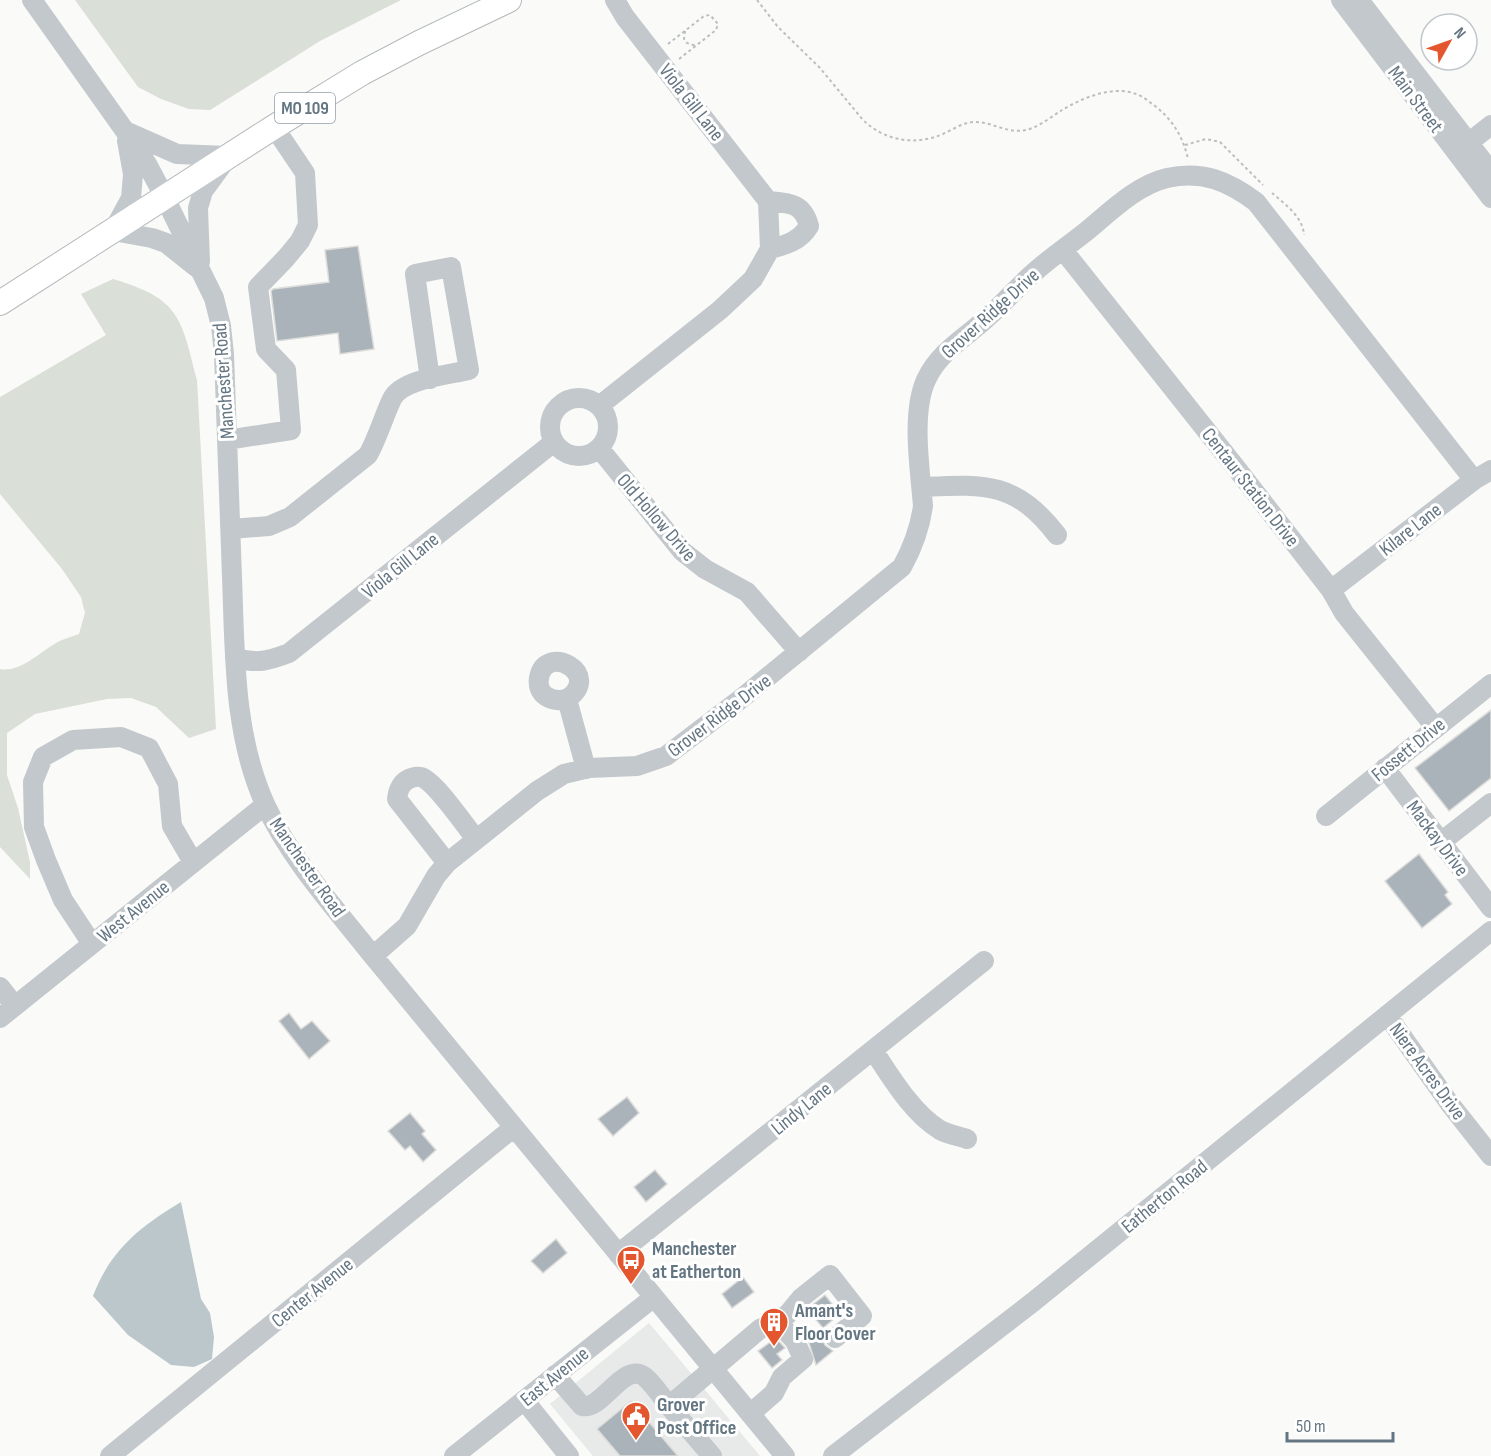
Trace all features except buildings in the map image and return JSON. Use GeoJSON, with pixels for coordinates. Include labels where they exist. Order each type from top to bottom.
{"type":"FeatureCollection","features":[{"type":"Feature","properties":{"kind":"main road","name":"MO 109"},"geometry":{"type":"LineString","coordinates":[[0,303],[164,196],[363,73],[509,0]]}},
{"type":"Feature","properties":{"kind":"street","name":"Manchester Road"},"geometry":{"type":"LineString","coordinates":[[32,0],[147,164],[214,298],[221,326],[235,658],[241,722],[249,761],[266,805],[288,844],[305,868],[373,956],[785,1456]]}},
{"type":"Feature","properties":{"kind":"street","name":"Main Street"},"geometry":{"type":"LineString","coordinates":[[1341,0],[1462,147],[1491,172]]}},
{"type":"Feature","properties":{"kind":"street","name":"Main Street"},"geometry":{"type":"LineString","coordinates":[[1359,0],[1462,147],[1491,198]]}},
{"type":"Feature","properties":{"kind":"street","name":"Viola Gill Lane"},"geometry":{"type":"LineString","coordinates":[[617,1],[625,17],[768,201]]}},
{"type":"Feature","properties":{"kind":"street"},"geometry":{"type":"LineString","coordinates":[[1462,147],[1491,125]]}},
{"type":"Feature","properties":{"kind":"street"},"geometry":{"type":"LineString","coordinates":[[227,441],[291,430],[286,370],[266,349],[258,287],[300,241],[308,225],[305,173],[273,127]]}},
{"type":"Feature","properties":{"kind":"street"},"geometry":{"type":"LineString","coordinates":[[125,131],[177,154],[228,156]]}},
{"type":"Feature","properties":{"kind":"street"},"geometry":{"type":"LineString","coordinates":[[125,131],[133,184],[131,198],[112,231],[152,238],[166,243],[201,271]]}},
{"type":"Feature","properties":{"kind":"street"},"geometry":{"type":"LineString","coordinates":[[201,271],[198,208],[203,191],[228,156]]}},
{"type":"Feature","properties":{"kind":"street","name":"Grover Ridge Drive"},"geometry":{"type":"LineString","coordinates":[[373,956],[407,926],[436,876],[447,863],[551,781],[577,770],[637,766],[666,756],[683,745],[902,567],[915,544],[921,520],[923,506],[918,417],[920,398],[933,366],[947,350],[987,318],[1037,270],[1127,198],[1165,178],[1182,175],[1208,177],[1225,182],[1242,191],[1265,212],[1474,480]]}},
{"type":"Feature","properties":{"kind":"street"},"geometry":{"type":"LineString","coordinates":[[600,406],[753,279],[770,249],[768,201],[790,204],[801,209],[808,226],[804,234],[794,241],[770,249]]}},
{"type":"Feature","properties":{"kind":"street","name":"Centaur Station Drive"},"geometry":{"type":"LineString","coordinates":[[1063,250],[1233,464],[1331,590],[1344,613],[1435,727]]}},
{"type":"Feature","properties":{"kind":"street"},"geometry":{"type":"LineString","coordinates":[[231,529],[269,526],[290,517],[368,455],[375,444],[393,397],[401,388],[469,370],[451,267],[415,274],[430,379]]}},
{"type":"Feature","properties":{"kind":"street"},"geometry":{"type":"LineString","coordinates":[[583,398],[600,406],[608,423],[608,432],[599,448],[584,456],[575,455],[567,453],[554,441],[551,424],[553,415],[565,402],[583,398]]}},
{"type":"Feature","properties":{"kind":"street","name":"Viola Gill Lane"},"geometry":{"type":"LineString","coordinates":[[235,658],[250,662],[267,662],[289,653],[554,441]]}},
{"type":"Feature","properties":{"kind":"street","name":"Old Hollow Drive"},"geometry":{"type":"LineString","coordinates":[[599,448],[682,551],[705,569],[747,592],[799,652]]}},
{"type":"Feature","properties":{"kind":"street","name":"Kilare Lane"},"geometry":{"type":"LineString","coordinates":[[1331,590],[1474,480],[1491,470]]}},
{"type":"Feature","properties":{"kind":"street"},"geometry":{"type":"LineString","coordinates":[[922,487],[984,485],[1016,496],[1032,508],[1057,535]]}},
{"type":"Feature","properties":{"kind":"street","name":"Fossett Drive"},"geometry":{"type":"LineString","coordinates":[[1326,816],[1491,684]]}},
{"type":"Feature","properties":{"kind":"street"},"geometry":{"type":"LineString","coordinates":[[567,699],[586,769]]}},
{"type":"Feature","properties":{"kind":"street"},"geometry":{"type":"LineString","coordinates":[[92,944],[63,900],[34,827],[33,782],[43,757],[73,740],[121,737],[149,748],[168,784],[172,826],[193,862]]}},
{"type":"Feature","properties":{"kind":"street","name":"Mackay Drive"},"geometry":{"type":"LineString","coordinates":[[1385,768],[1491,908]]}},
{"type":"Feature","properties":{"kind":"street"},"geometry":{"type":"LineString","coordinates":[[447,863],[397,799],[404,782],[413,777],[420,777],[433,785],[477,839]]}},
{"type":"Feature","properties":{"kind":"street"},"geometry":{"type":"LineString","coordinates":[[1441,842],[1491,803]]}},
{"type":"Feature","properties":{"kind":"street","name":"West Avenue"},"geometry":{"type":"LineString","coordinates":[[8,1012],[266,805]]}},
{"type":"Feature","properties":{"kind":"street","name":"Eatherton Road"},"geometry":{"type":"LineString","coordinates":[[833,1456],[1033,1302],[1491,930]]}},
{"type":"Feature","properties":{"kind":"street","name":"Lindy Lane"},"geometry":{"type":"LineString","coordinates":[[618,1254],[984,961]]}},
{"type":"Feature","properties":{"kind":"street"},"geometry":{"type":"LineString","coordinates":[[0,987],[8,1012]]}},
{"type":"Feature","properties":{"kind":"street","name":"Niere Acres Drive"},"geometry":{"type":"LineString","coordinates":[[1387,1015],[1450,1104],[1491,1156]]}},
{"type":"Feature","properties":{"kind":"street"},"geometry":{"type":"LineString","coordinates":[[873,1050],[915,1108],[940,1130],[967,1139]]}},
{"type":"Feature","properties":{"kind":"street","name":"Center Avenue"},"geometry":{"type":"LineString","coordinates":[[110,1456],[513,1128]]}},
{"type":"Feature","properties":{"kind":"street"},"geometry":{"type":"LineString","coordinates":[[669,1406],[760,1329],[787,1315],[801,1298],[830,1275],[862,1316],[835,1338]]}},
{"type":"Feature","properties":{"kind":"street","name":"East Avenue"},"geometry":{"type":"LineString","coordinates":[[454,1456],[654,1297]]}},
{"type":"Feature","properties":{"kind":"street"},"geometry":{"type":"LineString","coordinates":[[750,1414],[774,1393],[782,1377],[803,1359],[795,1341],[776,1320]]}},
{"type":"Feature","properties":{"kind":"street"},"geometry":{"type":"LineString","coordinates":[[555,1375],[582,1406],[591,1406],[627,1376],[634,1373],[644,1376],[712,1456]]}},
{"type":"Feature","properties":{"kind":"street"},"geometry":{"type":"LineString","coordinates":[[524,1400],[569,1456]]}},
{"type":"Feature","properties":{"kind":"path"},"geometry":{"type":"LineString","coordinates":[[757,0],[783,33],[820,68],[863,120],[871,128],[883,134],[906,141],[927,140],[964,124],[978,122],[1005,129],[1025,130],[1078,102],[1113,92],[1125,92],[1136,94],[1146,100],[1174,125],[1185,145],[1189,165]]}},
{"type":"Feature","properties":{"kind":"path"},"geometry":{"type":"LineString","coordinates":[[666,45],[704,16],[710,15],[716,19],[718,24],[716,30],[677,60]]}},
{"type":"Feature","properties":{"kind":"path"},"geometry":{"type":"LineString","coordinates":[[685,31],[684,39],[687,43],[696,46]]}},
{"type":"Feature","properties":{"kind":"shaded area"},"geometry":{"type":"Polygon","coordinates":[[[75,0],[401,0],[320,41],[210,110],[189,109],[161,99],[138,87],[75,0]]]}},
{"type":"Feature","properties":{"kind":"shaded area"},"geometry":{"type":"Polygon","coordinates":[[[113,279],[152,294],[174,313],[187,340],[197,380],[216,729],[189,738],[156,707],[131,698],[107,699],[35,714],[7,733],[7,775],[18,808],[30,862],[30,879],[0,847],[0,669],[22,665],[56,643],[79,634],[85,613],[81,597],[62,569],[0,494],[0,397],[106,335],[81,294],[113,279]]]}},
{"type":"Feature","properties":{"kind":"shaded area"},"geometry":{"type":"Polygon","coordinates":[[[181,1202],[201,1299],[210,1313],[214,1337],[212,1359],[194,1367],[171,1365],[128,1335],[93,1296],[100,1279],[128,1241],[152,1221],[181,1202]]]}},
{"type":"Feature","properties":{"kind":"shaded area"},"geometry":{"type":"Polygon","coordinates":[[[649,1323],[760,1456],[593,1456],[550,1404],[649,1323]]]}},
{"type":"Feature","properties":{"kind":"place","name":"Manchester at Eatherton"},"geometry":{"type":"Point","coordinates":[631,1286]}},
{"type":"Feature","properties":{"kind":"place","name":"Amant's Floor Cover"},"geometry":{"type":"Point","coordinates":[774,1348]}},
{"type":"Feature","properties":{"kind":"place","name":"Grover Post Office"},"geometry":{"type":"Point","coordinates":[636,1442]}}]}
